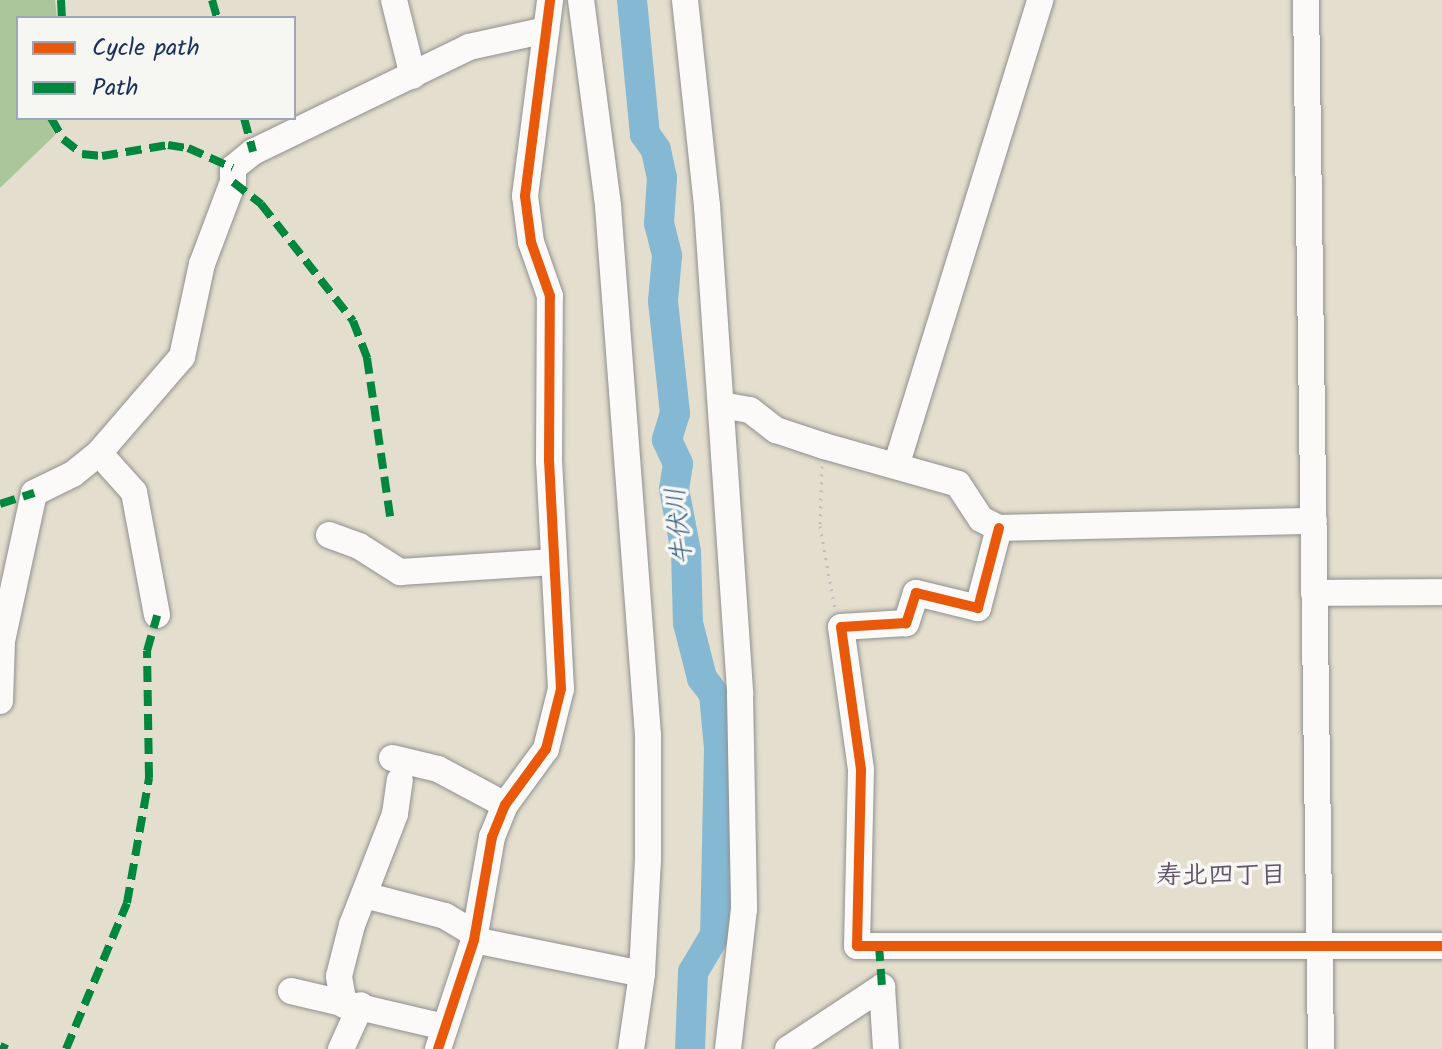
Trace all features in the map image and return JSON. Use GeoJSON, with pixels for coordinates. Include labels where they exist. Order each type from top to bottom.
{"type":"FeatureCollection","features":[{"type":"Feature","properties":{"kind":"street"},"geometry":{"type":"LineString","coordinates":[[394,0],[413,76]]}},
{"type":"Feature","properties":{"kind":"street"},"geometry":{"type":"LineString","coordinates":[[291,991],[352,1005],[442,1038],[474,936],[492,837],[510,798],[546,749],[556,722],[561,689],[554,562],[550,296],[531,242],[525,196],[550,0]]}},
{"type":"Feature","properties":{"kind":"street"},"geometry":{"type":"LineString","coordinates":[[581,0],[595,73],[608,206],[648,735],[642,974],[631,1049]]}},
{"type":"Feature","properties":{"kind":"street"},"geometry":{"type":"LineString","coordinates":[[685,0],[707,206],[745,842],[740,949],[728,1049]]}},
{"type":"Feature","properties":{"kind":"street"},"geometry":{"type":"LineString","coordinates":[[897,463],[1040,0]]}},
{"type":"Feature","properties":{"kind":"street"},"geometry":{"type":"LineString","coordinates":[[1306,0],[1321,1049]]}},
{"type":"Feature","properties":{"kind":"street"},"geometry":{"type":"LineString","coordinates":[[0,701],[2,641],[34,493],[73,474],[99,453],[182,357],[202,264],[233,182],[233,168],[253,152],[469,47],[546,30]]}},
{"type":"Feature","properties":{"kind":"street"},"geometry":{"type":"LineString","coordinates":[[721,405],[750,410],[776,430],[824,446],[897,463],[958,484],[981,519],[999,528],[1314,521]]}},
{"type":"Feature","properties":{"kind":"street"},"geometry":{"type":"LineString","coordinates":[[99,453],[134,492],[157,615]]}},
{"type":"Feature","properties":{"kind":"street"},"geometry":{"type":"LineString","coordinates":[[999,528],[978,608],[916,593],[906,623],[841,627],[861,770],[857,946],[1442,946]]}},
{"type":"Feature","properties":{"kind":"street"},"geometry":{"type":"LineString","coordinates":[[329,535],[359,546],[400,572],[554,562]]}},
{"type":"Feature","properties":{"kind":"street"},"geometry":{"type":"LineString","coordinates":[[1314,593],[1442,592]]}},
{"type":"Feature","properties":{"kind":"street"},"geometry":{"type":"LineString","coordinates":[[451,759],[510,798]]}},
{"type":"Feature","properties":{"kind":"street"},"geometry":{"type":"LineString","coordinates":[[341,1049],[352,1005],[339,976],[364,895],[395,814],[396,769],[438,769],[510,798]]}},
{"type":"Feature","properties":{"kind":"street"},"geometry":{"type":"LineString","coordinates":[[364,895],[445,916],[474,936],[642,974]]}},
{"type":"Feature","properties":{"kind":"street"},"geometry":{"type":"LineString","coordinates":[[788,1049],[882,987],[886,1049]]}},
{"type":"Feature","properties":{"kind":"path"},"geometry":{"type":"LineString","coordinates":[[824,446],[820,526],[841,627]]}},
{"type":"Feature","properties":{"kind":"green space"},"geometry":{"type":"Polygon","coordinates":[[[0,0],[55,0],[57,16],[16,16],[16,120],[48,120],[55,135],[0,188],[0,0]]]}},
{"type":"Feature","properties":{"kind":"waterway","name":"牛伏川"},"geometry":{"type":"LineString","coordinates":[[632,0],[645,134],[656,150],[662,178],[659,223],[667,256],[663,301],[675,413],[667,440],[678,464],[674,489],[686,552],[688,623],[702,678],[714,694],[719,748],[715,935],[693,972],[690,1049]]}},
{"type":"Feature","properties":{"kind":"marked path"},"geometry":{"type":"LineString","coordinates":[[61,0],[62,16]]}},
{"type":"Feature","properties":{"kind":"marked path"},"geometry":{"type":"LineString","coordinates":[[212,0],[216,16]]}},
{"type":"Feature","properties":{"kind":"marked path"},"geometry":{"type":"LineString","coordinates":[[52,120],[63,139],[82,154],[102,156],[168,145],[188,148],[233,168]]}},
{"type":"Feature","properties":{"kind":"marked path"},"geometry":{"type":"LineString","coordinates":[[245,120],[253,152]]}},
{"type":"Feature","properties":{"kind":"marked path"},"geometry":{"type":"LineString","coordinates":[[233,182],[261,204],[353,321],[367,358],[390,516]]}},
{"type":"Feature","properties":{"kind":"marked path"},"geometry":{"type":"LineString","coordinates":[[0,504],[34,493]]}},
{"type":"Feature","properties":{"kind":"marked path"},"geometry":{"type":"LineString","coordinates":[[66,1049],[127,903],[149,778],[147,651],[157,615]]}},
{"type":"Feature","properties":{"kind":"marked path"},"geometry":{"type":"LineString","coordinates":[[879,945],[882,987]]}},
{"type":"Feature","properties":{"kind":"marked path"},"geometry":{"type":"LineString","coordinates":[[0,1046],[7,1049]]}},
{"type":"Feature","properties":{"kind":"cycle path"},"geometry":{"type":"LineString","coordinates":[[438,1049],[474,940],[492,837],[505,805],[546,749],[561,689],[549,461],[550,296],[531,242],[525,196],[550,0]]}},
{"type":"Feature","properties":{"kind":"cycle path"},"geometry":{"type":"LineString","coordinates":[[999,528],[978,608],[916,593],[906,623],[841,627],[861,770],[857,946],[1442,946]]}},
{"type":"Feature","properties":{"kind":"district","name":"寿北四丁目"},"geometry":{"type":"Point","coordinates":[1221,877]}}]}
